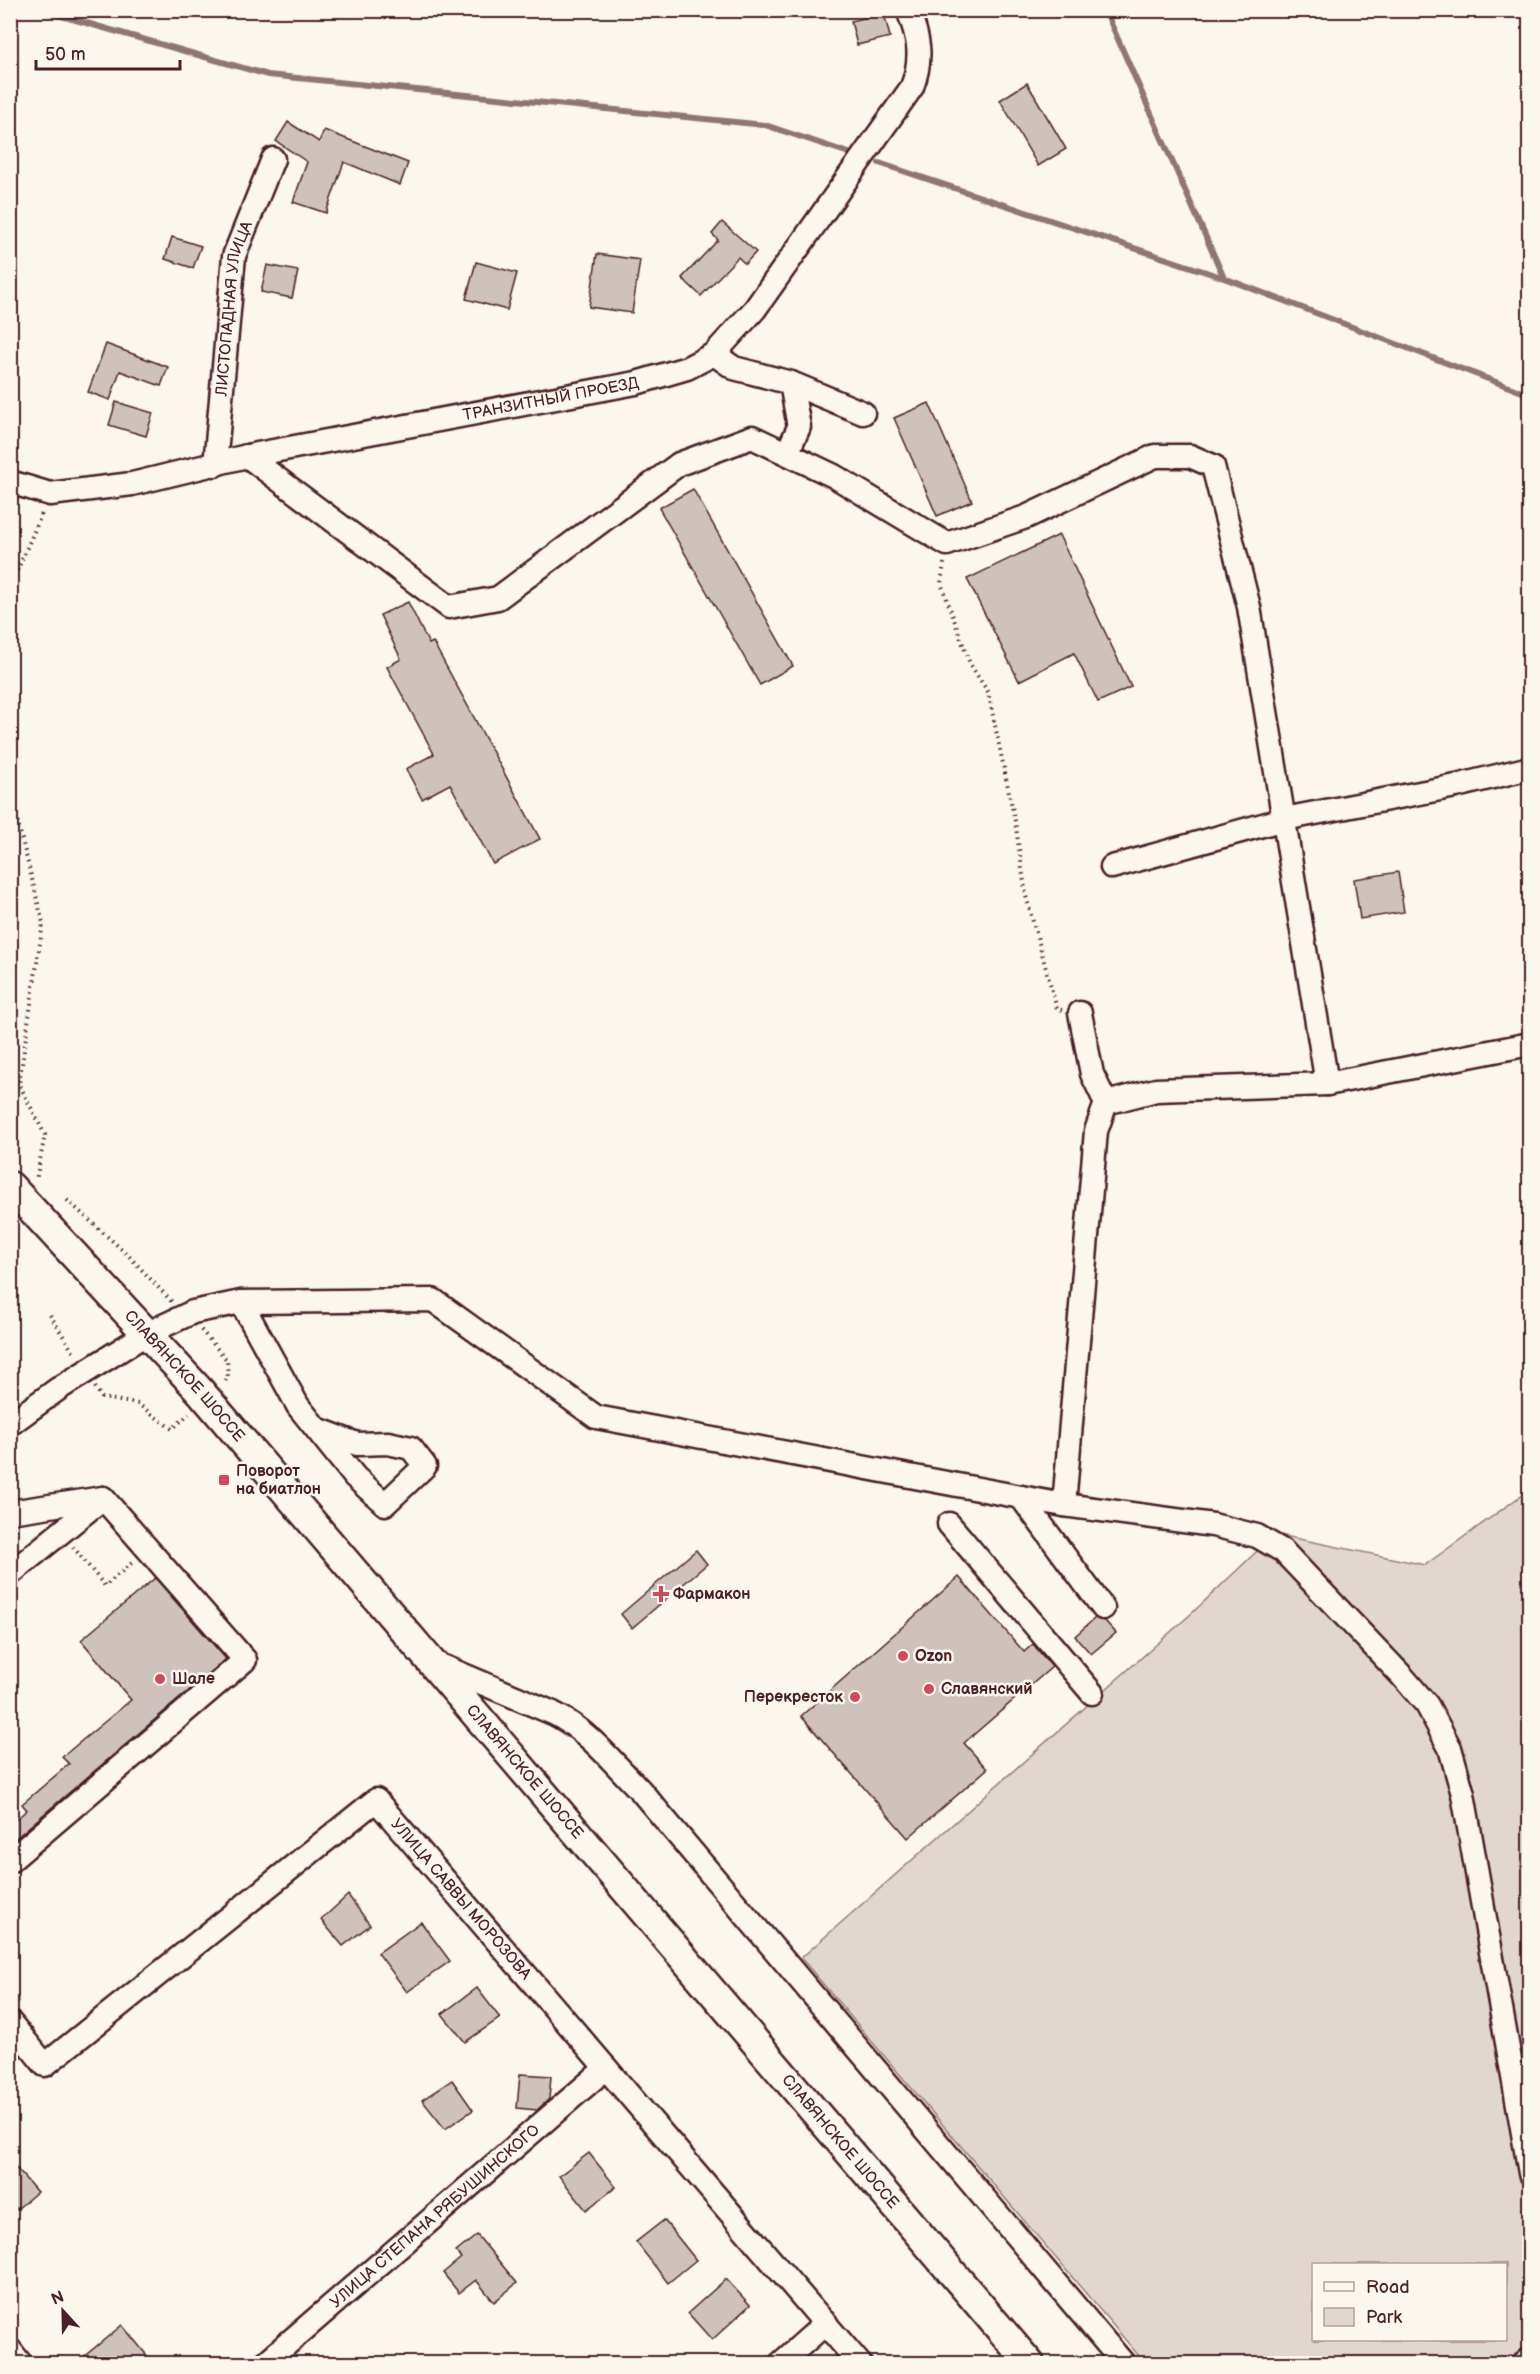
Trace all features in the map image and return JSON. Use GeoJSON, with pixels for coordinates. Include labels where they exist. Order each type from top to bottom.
{"type":"FeatureCollection","features":[{"type":"Feature","properties":{"kind":"main road","name":"СЛАВЯНСКОЕ ШОССЕ"},"geometry":{"type":"LineString","coordinates":[[10,1186],[200,1391],[435,1663],[1030,2364]]}},
{"type":"Feature","properties":{"kind":"street","name":"ТРАНЗИТНЫЙ ПРОЕЗД"},"geometry":{"type":"LineString","coordinates":[[10,482],[50,494],[132,484],[247,456],[636,383],[687,368],[714,354],[755,309],[899,107],[917,74],[920,40],[908,10]]}},
{"type":"Feature","properties":{"kind":"street","name":"ЛИСТОПАДНАЯ УЛИЦА"},"geometry":{"type":"LineString","coordinates":[[215,465],[234,256],[273,159]]}},
{"type":"Feature","properties":{"kind":"street"},"geometry":{"type":"LineString","coordinates":[[714,354],[734,368],[791,383],[863,413]]}},
{"type":"Feature","properties":{"kind":"street"},"geometry":{"type":"LineString","coordinates":[[787,453],[799,427],[791,383]]}},
{"type":"Feature","properties":{"kind":"street"},"geometry":{"type":"LineString","coordinates":[[247,456],[449,607],[498,598],[679,464],[752,437],[834,476],[947,544],[1026,517],[1155,456],[1190,456],[1213,466],[1249,607],[1327,1084]]}},
{"type":"Feature","properties":{"kind":"street"},"geometry":{"type":"LineString","coordinates":[[1112,867],[1284,819],[1456,786],[1530,768]]}},
{"type":"Feature","properties":{"kind":"street"},"geometry":{"type":"LineString","coordinates":[[1064,1505],[1096,1131],[1106,1102],[1092,1074],[1080,1013]]}},
{"type":"Feature","properties":{"kind":"street"},"geometry":{"type":"LineString","coordinates":[[1106,1102],[1156,1090],[1327,1084],[1530,1044]]}},
{"type":"Feature","properties":{"kind":"street"},"geometry":{"type":"LineString","coordinates":[[10,1424],[58,1389],[146,1334],[193,1312],[241,1302],[433,1300],[596,1417],[1064,1505],[1213,1525],[1257,1536],[1283,1551],[1315,1582],[1427,1706],[1450,1748],[1463,1794],[1530,2173]]}},
{"type":"Feature","properties":{"kind":"street"},"geometry":{"type":"LineString","coordinates":[[241,1302],[298,1406],[317,1430]]}},
{"type":"Feature","properties":{"kind":"street"},"geometry":{"type":"LineString","coordinates":[[1021,1497],[1103,1608]]}},
{"type":"Feature","properties":{"kind":"street"},"geometry":{"type":"LineString","coordinates":[[10,1512],[103,1498]]}},
{"type":"Feature","properties":{"kind":"street"},"geometry":{"type":"LineString","coordinates":[[13,1568],[103,1498]]}},
{"type":"Feature","properties":{"kind":"street"},"geometry":{"type":"LineString","coordinates":[[10,1861],[245,1660],[103,1498]]}},
{"type":"Feature","properties":{"kind":"street"},"geometry":{"type":"LineString","coordinates":[[38,1508],[61,1532]]}},
{"type":"Feature","properties":{"kind":"street"},"geometry":{"type":"LineString","coordinates":[[949,1524],[1092,1693]]}},
{"type":"Feature","properties":{"kind":"street"},"geometry":{"type":"LineString","coordinates":[[435,1663],[571,1722],[596,1744],[640,1790],[1124,2364]]}},
{"type":"Feature","properties":{"kind":"street","name":"УЛИЦА САВВЫ МОРОЗОВА"},"geometry":{"type":"LineString","coordinates":[[10,2022],[45,2065],[376,1800],[860,2364]]}},
{"type":"Feature","properties":{"kind":"street","name":"УЛИЦА СТЕПАНА РЯБУШИНСКОГО"},"geometry":{"type":"LineString","coordinates":[[264,2364],[606,2068]]}},
{"type":"Feature","properties":{"kind":"street"},"geometry":{"type":"LineString","coordinates":[[780,2364],[826,2324]]}},
{"type":"Feature","properties":{"kind":"street"},"geometry":{"type":"LineString","coordinates":[[10,2350],[21,2364]]}},
{"type":"Feature","properties":{"kind":"street"},"geometry":{"type":"LineString","coordinates":[[1522,2364],[1530,2358]]}},
{"type":"Feature","properties":{"kind":"path"},"geometry":{"type":"LineString","coordinates":[[10,587],[50,494]]}},
{"type":"Feature","properties":{"kind":"path"},"geometry":{"type":"LineString","coordinates":[[947,544],[940,582],[970,664],[988,692],[1015,821],[1026,896],[1057,1009],[1080,1013]]}},
{"type":"Feature","properties":{"kind":"path"},"geometry":{"type":"LineString","coordinates":[[10,792],[43,923],[19,1084],[45,1135],[30,1208]]}},
{"type":"Feature","properties":{"kind":"path"},"geometry":{"type":"LineString","coordinates":[[67,1200],[128,1255]]}},
{"type":"Feature","properties":{"kind":"path"},"geometry":{"type":"LineString","coordinates":[[61,1532],[105,1586],[148,1549]]}},
{"type":"Feature","properties":{"kind":"green space"},"geometry":{"type":"Polygon","coordinates":[[[1529,1490],[1529,2363],[1145,2363],[801,1958],[1191,1614],[1275,1534],[1425,1565],[1529,1490]]]}},
{"type":"Feature","properties":{"kind":"building"},"geometry":{"type":"Polygon","coordinates":[[[884,13],[890,37],[857,45],[851,21],[884,13]]]}},
{"type":"Feature","properties":{"kind":"building"},"geometry":{"type":"Polygon","coordinates":[[[1027,83],[1066,149],[1038,166],[1000,100],[1027,83]]]}},
{"type":"Feature","properties":{"kind":"building"},"geometry":{"type":"Polygon","coordinates":[[[288,122],[319,142],[324,130],[408,163],[400,185],[344,162],[326,213],[293,202],[307,162],[276,141],[288,122]]]}},
{"type":"Feature","properties":{"kind":"building"},"geometry":{"type":"Polygon","coordinates":[[[722,222],[756,252],[745,264],[738,257],[701,296],[682,278],[718,240],[712,234],[722,222]]]}},
{"type":"Feature","properties":{"kind":"building"},"geometry":{"type":"Polygon","coordinates":[[[172,237],[201,246],[193,268],[165,259],[172,237]]]}},
{"type":"Feature","properties":{"kind":"building"},"geometry":{"type":"Polygon","coordinates":[[[597,254],[640,260],[632,313],[589,307],[597,254]]]}},
{"type":"Feature","properties":{"kind":"building"},"geometry":{"type":"Polygon","coordinates":[[[476,262],[517,273],[507,310],[466,299],[476,262]]]}},
{"type":"Feature","properties":{"kind":"building"},"geometry":{"type":"Polygon","coordinates":[[[267,265],[298,271],[292,298],[261,292],[267,265]]]}},
{"type":"Feature","properties":{"kind":"building"},"geometry":{"type":"Polygon","coordinates":[[[106,344],[168,367],[161,386],[120,371],[110,400],[88,392],[106,344]]]}},
{"type":"Feature","properties":{"kind":"building"},"geometry":{"type":"Polygon","coordinates":[[[116,402],[153,413],[146,436],[109,425],[116,402]]]}},
{"type":"Feature","properties":{"kind":"building"},"geometry":{"type":"Polygon","coordinates":[[[929,403],[972,501],[937,516],[894,418],[929,403]]]}},
{"type":"Feature","properties":{"kind":"building"},"geometry":{"type":"Polygon","coordinates":[[[693,489],[793,666],[760,685],[659,508],[693,489]]]}},
{"type":"Feature","properties":{"kind":"building"},"geometry":{"type":"Polygon","coordinates":[[[1059,535],[1131,687],[1098,702],[1074,653],[1019,681],[967,579],[1059,535]]]}},
{"type":"Feature","properties":{"kind":"building"},"geometry":{"type":"Polygon","coordinates":[[[408,602],[429,644],[433,642],[540,839],[493,864],[450,784],[422,799],[406,769],[434,754],[387,667],[401,659],[380,615],[408,602]]]}},
{"type":"Feature","properties":{"kind":"building"},"geometry":{"type":"Polygon","coordinates":[[[1398,872],[1404,912],[1360,919],[1354,879],[1398,872]]]}},
{"type":"Feature","properties":{"kind":"building"},"geometry":{"type":"Polygon","coordinates":[[[696,1550],[707,1564],[632,1628],[621,1614],[696,1550]]]}},
{"type":"Feature","properties":{"kind":"building","name":"Славянский"},"geometry":{"type":"Polygon","coordinates":[[[959,1577],[1024,1652],[1033,1644],[1052,1667],[964,1743],[987,1769],[908,1838],[801,1716],[959,1577]]]}},
{"type":"Feature","properties":{"kind":"building","name":"Шале"},"geometry":{"type":"Polygon","coordinates":[[[155,1578],[226,1659],[10,1843],[10,1824],[27,1810],[22,1804],[69,1764],[62,1757],[131,1700],[81,1640],[155,1578]]]}},
{"type":"Feature","properties":{"kind":"building"},"geometry":{"type":"Polygon","coordinates":[[[1095,1618],[1105,1621],[1116,1633],[1091,1654],[1075,1636],[1095,1618]]]}},
{"type":"Feature","properties":{"kind":"building"},"geometry":{"type":"Polygon","coordinates":[[[348,1895],[370,1925],[343,1946],[321,1920],[348,1895]]]}},
{"type":"Feature","properties":{"kind":"building"},"geometry":{"type":"Polygon","coordinates":[[[421,1922],[450,1961],[407,1992],[378,1953],[421,1922]]]}},
{"type":"Feature","properties":{"kind":"building"},"geometry":{"type":"Polygon","coordinates":[[[477,1988],[500,2018],[465,2042],[442,2014],[477,1988]]]}},
{"type":"Feature","properties":{"kind":"building"},"geometry":{"type":"Polygon","coordinates":[[[520,2074],[551,2076],[549,2099],[537,2110],[517,2108],[520,2074]]]}},
{"type":"Feature","properties":{"kind":"building"},"geometry":{"type":"Polygon","coordinates":[[[452,2080],[473,2110],[445,2129],[422,2100],[452,2080]]]}},
{"type":"Feature","properties":{"kind":"building"},"geometry":{"type":"Polygon","coordinates":[[[589,2153],[616,2187],[586,2210],[559,2176],[589,2153]]]}},
{"type":"Feature","properties":{"kind":"building"},"geometry":{"type":"Polygon","coordinates":[[[10,2161],[37,2192],[10,2215],[10,2161]]]}},
{"type":"Feature","properties":{"kind":"building"},"geometry":{"type":"Polygon","coordinates":[[[664,2220],[696,2260],[668,2283],[636,2242],[664,2220]]]}},
{"type":"Feature","properties":{"kind":"building"},"geometry":{"type":"Polygon","coordinates":[[[477,2235],[517,2283],[494,2302],[476,2280],[459,2293],[443,2273],[461,2258],[456,2252],[477,2235]]]}},
{"type":"Feature","properties":{"kind":"building"},"geometry":{"type":"Polygon","coordinates":[[[726,2279],[750,2305],[712,2340],[688,2313],[726,2279]]]}},
{"type":"Feature","properties":{"kind":"building"},"geometry":{"type":"Polygon","coordinates":[[[122,2325],[154,2364],[75,2364],[122,2325]]]}},
{"type":"Feature","properties":{"kind":"waterway"},"geometry":{"type":"LineString","coordinates":[[41,10],[268,75],[765,125],[852,154]]}},
{"type":"Feature","properties":{"kind":"waterway"},"geometry":{"type":"LineString","coordinates":[[1105,10],[1224,278]]}},
{"type":"Feature","properties":{"kind":"waterway"},"geometry":{"type":"LineString","coordinates":[[879,163],[1224,278],[1530,395]]}},
{"type":"Feature","properties":{"kind":"place","name":"Поворот на биатлон"},"geometry":{"type":"Point","coordinates":[224,1480]}},
{"type":"Feature","properties":{"kind":"place","name":"Фармакон"},"geometry":{"type":"Point","coordinates":[661,1594]}},
{"type":"Feature","properties":{"kind":"place","name":"Ozon"},"geometry":{"type":"Point","coordinates":[903,1656]}},
{"type":"Feature","properties":{"kind":"place","name":"Шале"},"geometry":{"type":"Point","coordinates":[160,1679]}},
{"type":"Feature","properties":{"kind":"place","name":"Славянский"},"geometry":{"type":"Point","coordinates":[929,1689]}},
{"type":"Feature","properties":{"kind":"place","name":"Перекресток"},"geometry":{"type":"Point","coordinates":[855,1697]}}]}
